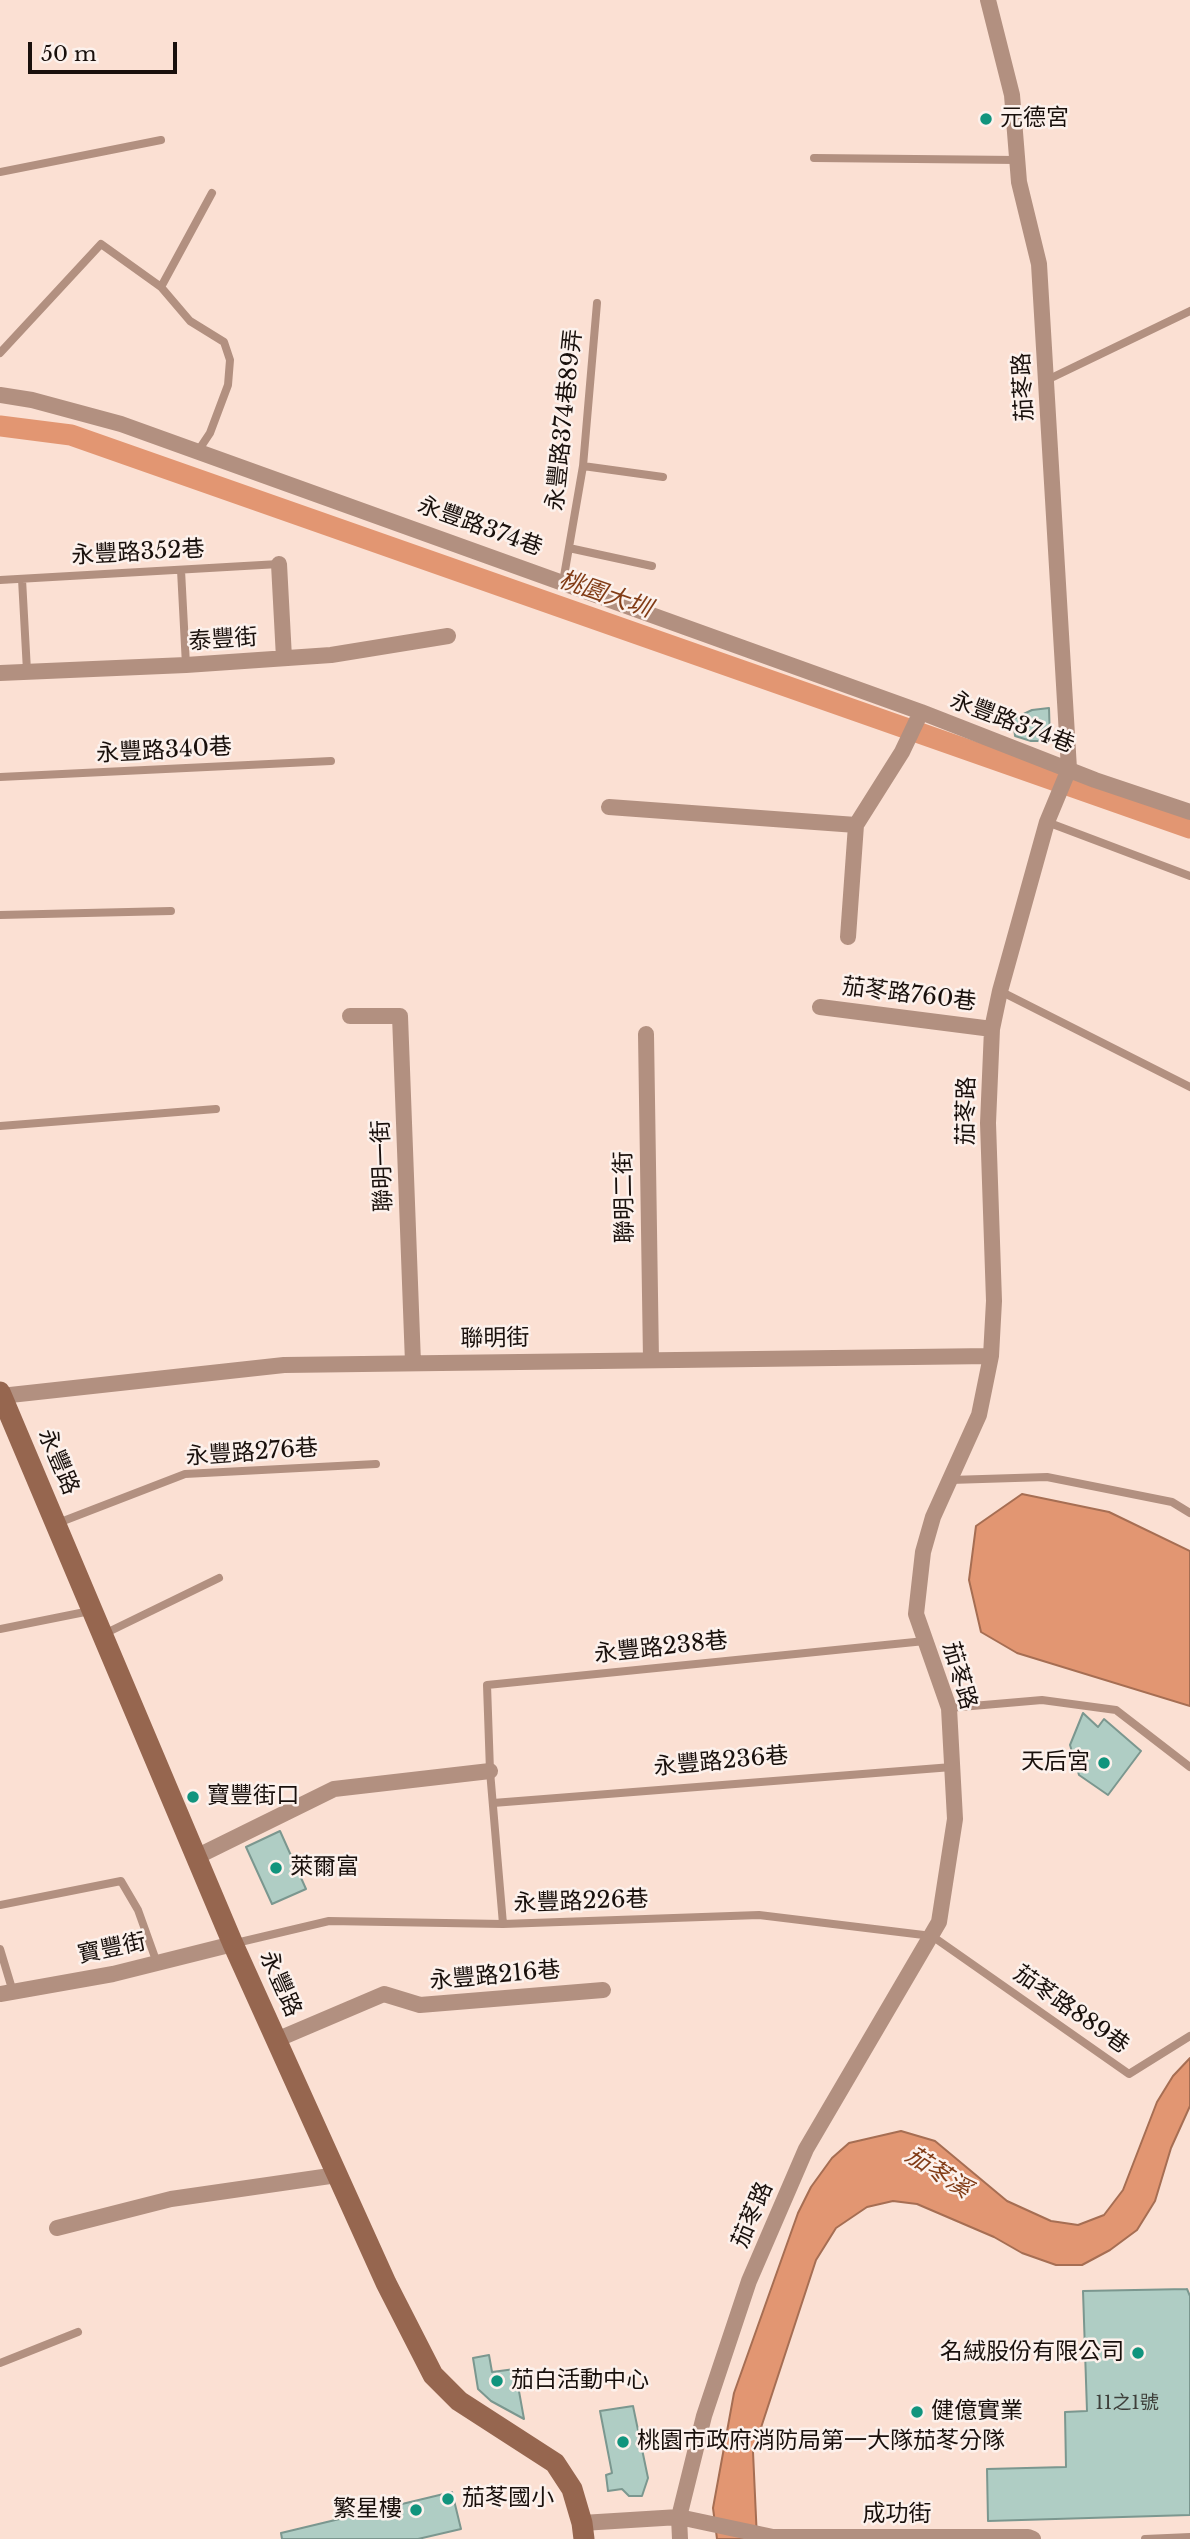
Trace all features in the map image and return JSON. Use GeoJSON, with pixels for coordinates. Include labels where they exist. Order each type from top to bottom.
{"type":"FeatureCollection","features":[{"type":"Feature","properties":{"kind":"street","name":"茄苳路"},"geometry":{"type":"LineString","coordinates":[[680,2539],[679,2517],[704,2416],[749,2281],[806,2149],[939,1922],[955,1819],[949,1708],[916,1614],[923,1552],[933,1517],[979,1415],[991,1356],[994,1301],[988,1123],[992,1029],[1000,990],[1050,816],[1067,772],[1039,264],[1019,182],[1012,95],[988,0]]}},
{"type":"Feature","properties":{"kind":"street","name":"永豐路374巷"},"geometry":{"type":"LineString","coordinates":[[0,395],[32,400],[121,424],[563,582],[1067,772],[1190,812]]}},
{"type":"Feature","properties":{"kind":"street"},"geometry":{"type":"LineString","coordinates":[[279,564],[284,657]]}},
{"type":"Feature","properties":{"kind":"street","name":"泰豐街"},"geometry":{"type":"LineString","coordinates":[[0,673],[187,666],[331,654],[448,636]]}},
{"type":"Feature","properties":{"kind":"street"},"geometry":{"type":"LineString","coordinates":[[848,937],[856,825],[902,752],[918,717]]}},
{"type":"Feature","properties":{"kind":"street"},"geometry":{"type":"LineString","coordinates":[[609,807],[856,825]]}},
{"type":"Feature","properties":{"kind":"street","name":"茄苳路760巷"},"geometry":{"type":"LineString","coordinates":[[820,1007],[992,1029]]}},
{"type":"Feature","properties":{"kind":"street","name":"聯明一街"},"geometry":{"type":"LineString","coordinates":[[351,1016],[400,1016],[413,1363]]}},
{"type":"Feature","properties":{"kind":"street","name":"聯明二街"},"geometry":{"type":"LineString","coordinates":[[646,1034],[651,1360]]}},
{"type":"Feature","properties":{"kind":"street","name":"聯明街"},"geometry":{"type":"LineString","coordinates":[[0,1395],[285,1364],[991,1356]]}},
{"type":"Feature","properties":{"kind":"street","name":"永豐路"},"geometry":{"type":"LineString","coordinates":[[0,1395],[233,1944],[386,2283],[433,2375],[459,2401],[555,2463],[572,2488],[583,2531]]}},
{"type":"Feature","properties":{"kind":"street"},"geometry":{"type":"LineString","coordinates":[[196,1857],[334,1788],[490,1771]]}},
{"type":"Feature","properties":{"kind":"street","name":"寶豐街"},"geometry":{"type":"LineString","coordinates":[[6,1993],[113,1974],[233,1944]]}},
{"type":"Feature","properties":{"kind":"street","name":"永豐路216巷"},"geometry":{"type":"LineString","coordinates":[[276,2039],[384,1994],[420,2006],[603,1990]]}},
{"type":"Feature","properties":{"kind":"street"},"geometry":{"type":"LineString","coordinates":[[57,2228],[172,2199],[337,2175]]}},
{"type":"Feature","properties":{"kind":"street"},"geometry":{"type":"LineString","coordinates":[[583,2531],[679,2517]]}},
{"type":"Feature","properties":{"kind":"street","name":"成功街"},"geometry":{"type":"LineString","coordinates":[[679,2517],[762,2535],[809,2538],[1033,2539]]}},
{"type":"Feature","properties":{"kind":"lane"},"geometry":{"type":"LineString","coordinates":[[0,172],[162,140]]}},
{"type":"Feature","properties":{"kind":"lane"},"geometry":{"type":"LineString","coordinates":[[814,158],[1017,160]]}},
{"type":"Feature","properties":{"kind":"lane"},"geometry":{"type":"LineString","coordinates":[[161,287],[212,193]]}},
{"type":"Feature","properties":{"kind":"lane"},"geometry":{"type":"LineString","coordinates":[[0,354],[101,244],[161,287],[190,321],[224,342],[230,360],[228,385],[210,433],[198,451]]}},
{"type":"Feature","properties":{"kind":"lane","name":"永豐路374巷89弄"},"geometry":{"type":"LineString","coordinates":[[563,582],[583,466],[597,303]]}},
{"type":"Feature","properties":{"kind":"lane"},"geometry":{"type":"LineString","coordinates":[[1047,380],[1190,311]]}},
{"type":"Feature","properties":{"kind":"lane"},"geometry":{"type":"LineString","coordinates":[[583,466],[663,477]]}},
{"type":"Feature","properties":{"kind":"lane"},"geometry":{"type":"LineString","coordinates":[[569,548],[652,566]]}},
{"type":"Feature","properties":{"kind":"lane","name":"永豐路352巷"},"geometry":{"type":"LineString","coordinates":[[0,580],[279,564]]}},
{"type":"Feature","properties":{"kind":"lane"},"geometry":{"type":"LineString","coordinates":[[181,570],[187,666]]}},
{"type":"Feature","properties":{"kind":"lane"},"geometry":{"type":"LineString","coordinates":[[22,579],[27,671]]}},
{"type":"Feature","properties":{"kind":"lane","name":"永豐路340巷"},"geometry":{"type":"LineString","coordinates":[[0,777],[331,761]]}},
{"type":"Feature","properties":{"kind":"lane"},"geometry":{"type":"LineString","coordinates":[[1050,816],[1190,876]]}},
{"type":"Feature","properties":{"kind":"lane"},"geometry":{"type":"LineString","coordinates":[[0,915],[171,911]]}},
{"type":"Feature","properties":{"kind":"lane"},"geometry":{"type":"LineString","coordinates":[[1000,990],[1190,1087]]}},
{"type":"Feature","properties":{"kind":"lane"},"geometry":{"type":"LineString","coordinates":[[0,1126],[216,1109]]}},
{"type":"Feature","properties":{"kind":"lane","name":"永豐路276巷"},"geometry":{"type":"LineString","coordinates":[[56,1524],[185,1474],[376,1464]]}},
{"type":"Feature","properties":{"kind":"lane"},"geometry":{"type":"LineString","coordinates":[[950,1480],[1047,1477],[1172,1502],[1190,1513]]}},
{"type":"Feature","properties":{"kind":"lane"},"geometry":{"type":"LineString","coordinates":[[102,1635],[219,1577]]}},
{"type":"Feature","properties":{"kind":"lane"},"geometry":{"type":"LineString","coordinates":[[0,1629],[92,1611]]}},
{"type":"Feature","properties":{"kind":"lane","name":"永豐路238巷"},"geometry":{"type":"LineString","coordinates":[[490,1771],[487,1685],[925,1641]]}},
{"type":"Feature","properties":{"kind":"lane"},"geometry":{"type":"LineString","coordinates":[[949,1708],[1042,1700],[1116,1710],[1190,1767]]}},
{"type":"Feature","properties":{"kind":"lane","name":"永豐路236巷"},"geometry":{"type":"LineString","coordinates":[[493,1803],[952,1767]]}},
{"type":"Feature","properties":{"kind":"lane"},"geometry":{"type":"LineString","coordinates":[[490,1771],[503,1924]]}},
{"type":"Feature","properties":{"kind":"lane"},"geometry":{"type":"LineString","coordinates":[[0,1905],[121,1881],[138,1910],[157,1963]]}},
{"type":"Feature","properties":{"kind":"lane","name":"永豐路226巷"},"geometry":{"type":"LineString","coordinates":[[233,1944],[329,1922],[503,1924],[759,1914],[932,1936]]}},
{"type":"Feature","properties":{"kind":"lane","name":"茄苳路889巷"},"geometry":{"type":"LineString","coordinates":[[932,1936],[1129,2074],[1190,2036]]}},
{"type":"Feature","properties":{"kind":"lane"},"geometry":{"type":"LineString","coordinates":[[0,1949],[6,1993]]}},
{"type":"Feature","properties":{"kind":"lane"},"geometry":{"type":"LineString","coordinates":[[1,2361],[78,2333]]}},
{"type":"Feature","properties":{"kind":"lane"},"geometry":{"type":"LineString","coordinates":[[1145,2539],[1190,2537]]}},
{"type":"Feature","properties":{"kind":"water"},"geometry":{"type":"Polygon","coordinates":[[[1022,1494],[1109,1512],[1190,1551],[1190,1706],[1017,1653],[981,1632],[969,1580],[976,1526],[1022,1494]]]}},
{"type":"Feature","properties":{"kind":"water","name":"茄苳溪"},"geometry":{"type":"Polygon","coordinates":[[[1190,2058],[1190,2106],[1171,2148],[1155,2201],[1137,2230],[1110,2250],[1082,2265],[1056,2265],[1022,2253],[994,2237],[917,2204],[893,2201],[867,2207],[836,2228],[816,2260],[753,2452],[757,2539],[717,2539],[713,2508],[734,2393],[798,2213],[811,2187],[832,2158],[849,2143],[901,2131],[935,2141],[1007,2201],[1051,2221],[1078,2225],[1104,2215],[1123,2190],[1157,2102],[1173,2076],[1190,2058]]]}},
{"type":"Feature","properties":{"kind":"building"},"geometry":{"type":"Polygon","coordinates":[[[1049,708],[1050,741],[1031,741],[1015,736],[1013,719],[1032,710],[1049,708]]]}},
{"type":"Feature","properties":{"kind":"building","name":"天后宮"},"geometry":{"type":"Polygon","coordinates":[[[1083,1713],[1098,1727],[1104,1719],[1141,1751],[1108,1795],[1079,1775],[1070,1745],[1083,1713]]]}},
{"type":"Feature","properties":{"kind":"building","name":"萊爾富"},"geometry":{"type":"Polygon","coordinates":[[[280,1831],[306,1889],[272,1904],[246,1847],[280,1831]]]}},
{"type":"Feature","properties":{"kind":"building","name":"名絨股份有限公司"},"geometry":{"type":"Polygon","coordinates":[[[1187,2289],[1190,2296],[1190,2515],[988,2521],[987,2469],[1066,2467],[1065,2412],[1087,2411],[1083,2291],[1187,2289]]]}},
{"type":"Feature","properties":{"kind":"building","name":"茄白活動中心"},"geometry":{"type":"Polygon","coordinates":[[[489,2355],[492,2372],[515,2369],[524,2419],[491,2401],[478,2389],[473,2358],[489,2355]]]}},
{"type":"Feature","properties":{"kind":"building","name":"桃園市政府消防局第一大隊茄苳分隊"},"geometry":{"type":"Polygon","coordinates":[[[633,2406],[648,2478],[642,2496],[629,2496],[622,2489],[608,2491],[606,2475],[612,2473],[600,2411],[633,2406]]]}},
{"type":"Feature","properties":{"kind":"building","name":"繁星樓"},"geometry":{"type":"Polygon","coordinates":[[[452,2492],[461,2529],[418,2539],[282,2539],[281,2533],[452,2492]]]}},
{"type":"Feature","properties":{"kind":"waterway","name":"桃園大圳"},"geometry":{"type":"LineString","coordinates":[[0,426],[71,435],[1190,828]]}},
{"type":"Feature","properties":{"kind":"place","name":"元德宮"},"geometry":{"type":"Point","coordinates":[986,119]}},
{"type":"Feature","properties":{"kind":"place","name":"天后宮"},"geometry":{"type":"Point","coordinates":[1104,1763]}},
{"type":"Feature","properties":{"kind":"place","name":"寶豐街口"},"geometry":{"type":"Point","coordinates":[193,1797]}},
{"type":"Feature","properties":{"kind":"place","name":"萊爾富"},"geometry":{"type":"Point","coordinates":[276,1868]}},
{"type":"Feature","properties":{"kind":"place","name":"名絨股份有限公司"},"geometry":{"type":"Point","coordinates":[1138,2353]}},
{"type":"Feature","properties":{"kind":"place","name":"茄白活動中心"},"geometry":{"type":"Point","coordinates":[497,2381]}},
{"type":"Feature","properties":{"kind":"place","name":"健億實業"},"geometry":{"type":"Point","coordinates":[917,2412]}},
{"type":"Feature","properties":{"kind":"place","name":"桃園市政府消防局第一大隊茄苳分隊"},"geometry":{"type":"Point","coordinates":[623,2442]}},
{"type":"Feature","properties":{"kind":"place","name":"茄苳國小"},"geometry":{"type":"Point","coordinates":[448,2499]}},
{"type":"Feature","properties":{"kind":"place","name":"繁星樓"},"geometry":{"type":"Point","coordinates":[416,2510]}}]}
